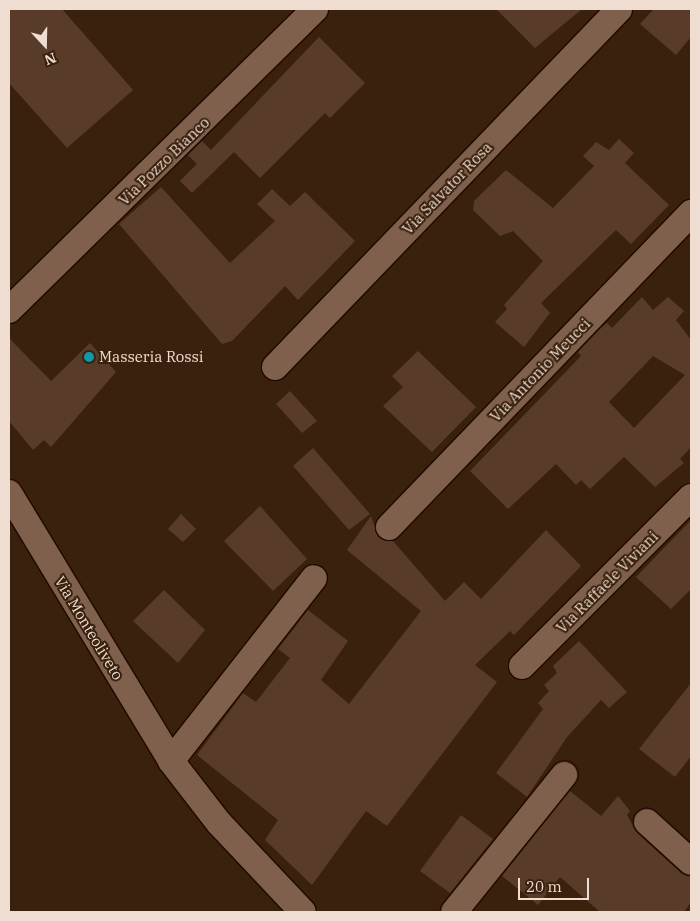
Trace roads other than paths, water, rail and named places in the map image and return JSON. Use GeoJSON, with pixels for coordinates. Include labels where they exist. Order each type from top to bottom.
{"type":"FeatureCollection","features":[{"type":"Feature","properties":{"kind":"street","name":"Via Pozzo Bianco"},"geometry":{"type":"LineString","coordinates":[[9,310],[315,9]]}},
{"type":"Feature","properties":{"kind":"street","name":"Via Salvator Rosa"},"geometry":{"type":"LineString","coordinates":[[275,367],[619,9]]}},
{"type":"Feature","properties":{"kind":"street","name":"Via Antonio Meucci"},"geometry":{"type":"LineString","coordinates":[[389,527],[691,213]]}},
{"type":"Feature","properties":{"kind":"street","name":"Via Monteoliveto"},"geometry":{"type":"LineString","coordinates":[[9,493],[171,762],[219,823],[303,912]]}},
{"type":"Feature","properties":{"kind":"street","name":"Via Raffaele Viviani"},"geometry":{"type":"LineString","coordinates":[[522,666],[691,497]]}},
{"type":"Feature","properties":{"kind":"street"},"geometry":{"type":"LineString","coordinates":[[171,762],[314,578]]}},
{"type":"Feature","properties":{"kind":"street"},"geometry":{"type":"LineString","coordinates":[[454,912],[564,775]]}},
{"type":"Feature","properties":{"kind":"street"},"geometry":{"type":"LineString","coordinates":[[647,822],[691,862]]}},
{"type":"Feature","properties":{"kind":"place","name":"Masseria Rossi"},"geometry":{"type":"Point","coordinates":[89,357]}}]}
